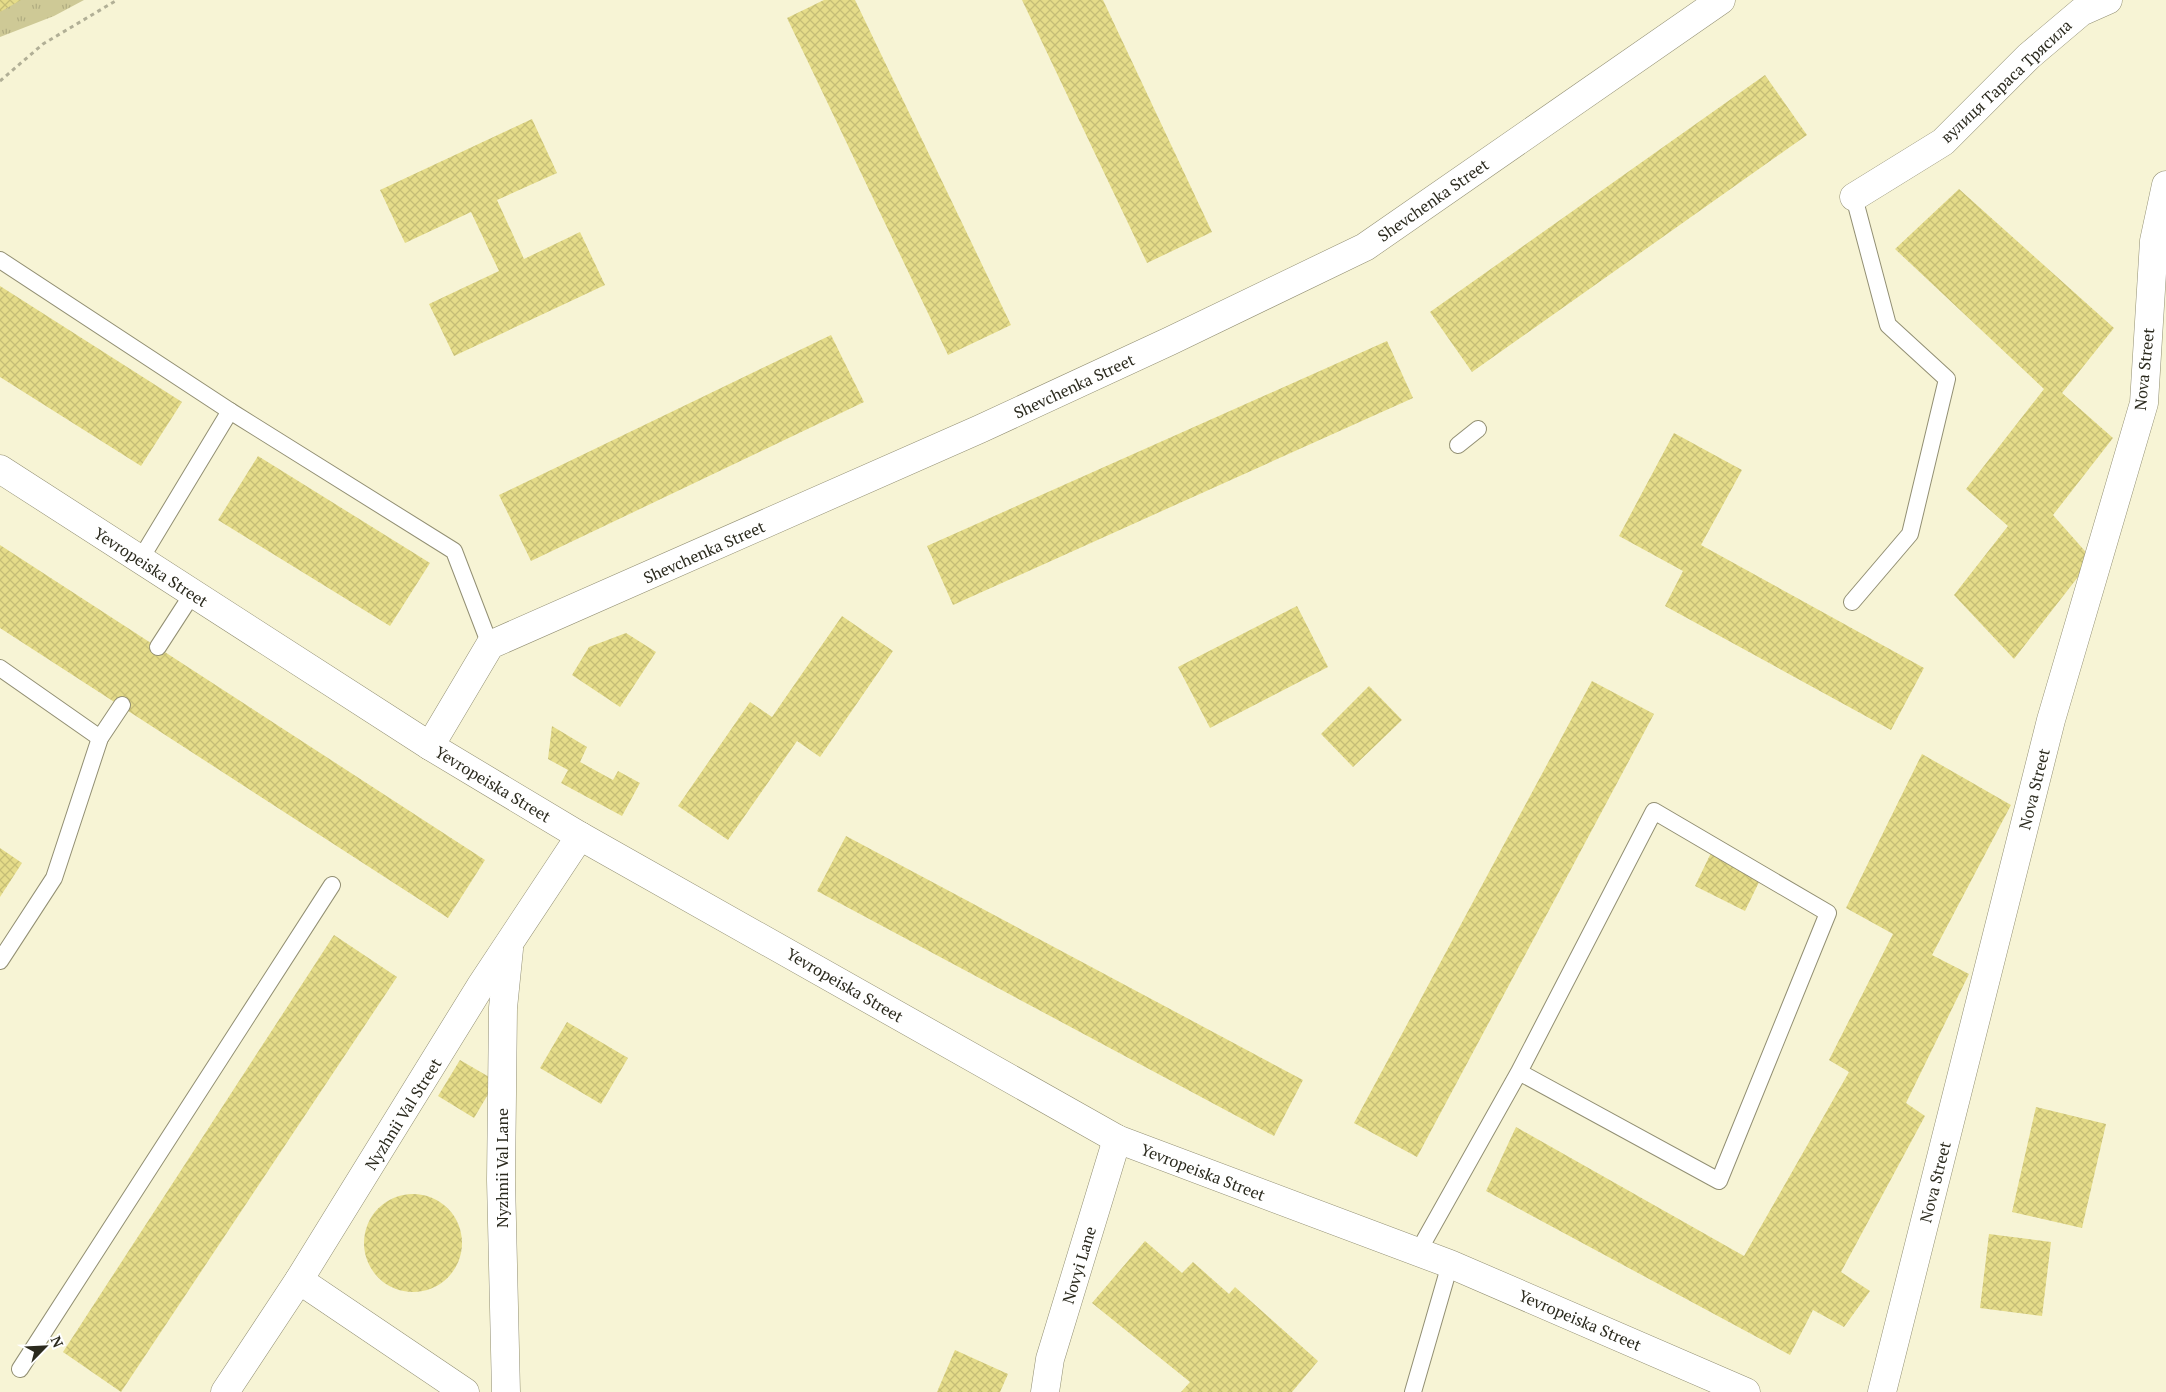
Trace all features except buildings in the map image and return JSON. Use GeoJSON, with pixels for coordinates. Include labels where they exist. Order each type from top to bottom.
{"type":"FeatureCollection","features":[{"type":"Feature","properties":{"kind":"street","name":"Shevchenka Street"},"geometry":{"type":"LineString","coordinates":[[490,645],[989,425],[1170,341],[1365,247],[1721,0]]}},
{"type":"Feature","properties":{"kind":"street","name":"вулиця Тараса Трясила"},"geometry":{"type":"LineString","coordinates":[[1854,197],[1943,142],[2029,56],[2081,12],[2108,0]]}},
{"type":"Feature","properties":{"kind":"street","name":"Nova Street"},"geometry":{"type":"LineString","coordinates":[[1882,1392],[2051,720],[2144,403],[2154,241],[2166,185]]}},
{"type":"Feature","properties":{"kind":"street","name":"Yevropeiska Street"},"geometry":{"type":"LineString","coordinates":[[0,469],[430,746],[580,836],[1117,1138],[1450,1264],[1746,1392]]}},
{"type":"Feature","properties":{"kind":"street"},"geometry":{"type":"LineString","coordinates":[[430,746],[490,645]]}},
{"type":"Feature","properties":{"kind":"street","name":"Nyzhnii Val Street"},"geometry":{"type":"LineString","coordinates":[[225,1392],[299,1280],[480,987],[510,945],[580,836]]}},
{"type":"Feature","properties":{"kind":"street","name":"Nyzhnii Val Lane"},"geometry":{"type":"LineString","coordinates":[[506,1392],[501,1180],[502,1017],[510,945]]}},
{"type":"Feature","properties":{"kind":"street","name":"Novyi Lane"},"geometry":{"type":"LineString","coordinates":[[1045,1392],[1050,1359],[1117,1138]]}},
{"type":"Feature","properties":{"kind":"street"},"geometry":{"type":"LineString","coordinates":[[299,1280],[465,1392]]}},
{"type":"Feature","properties":{"kind":"lane"},"geometry":{"type":"LineString","coordinates":[[1852,602],[1910,534],[1947,379],[1888,325],[1854,197]]}},
{"type":"Feature","properties":{"kind":"lane"},"geometry":{"type":"LineString","coordinates":[[0,260],[230,411],[454,551],[490,645]]}},
{"type":"Feature","properties":{"kind":"lane"},"geometry":{"type":"LineString","coordinates":[[140,560],[230,411]]}},
{"type":"Feature","properties":{"kind":"lane"},"geometry":{"type":"LineString","coordinates":[[1458,445],[1478,429]]}},
{"type":"Feature","properties":{"kind":"lane"},"geometry":{"type":"LineString","coordinates":[[158,647],[193,593]]}},
{"type":"Feature","properties":{"kind":"lane"},"geometry":{"type":"LineString","coordinates":[[0,668],[100,738]]}},
{"type":"Feature","properties":{"kind":"lane"},"geometry":{"type":"LineString","coordinates":[[0,961],[54,878],[100,738],[122,705]]}},
{"type":"Feature","properties":{"kind":"lane"},"geometry":{"type":"LineString","coordinates":[[1418,1252],[1519,1072],[1654,811],[1828,913],[1719,1181],[1519,1072]]}},
{"type":"Feature","properties":{"kind":"lane"},"geometry":{"type":"LineString","coordinates":[[20,1369],[332,885]]}},
{"type":"Feature","properties":{"kind":"lane"},"geometry":{"type":"LineString","coordinates":[[1413,1392],[1450,1264]]}},
{"type":"Feature","properties":{"kind":"path"},"geometry":{"type":"LineString","coordinates":[[0,81],[43,44],[117,0]]}},
{"type":"Feature","properties":{"kind":"green space"},"geometry":{"type":"Polygon","coordinates":[[[0,0],[84,0],[54,16],[0,37],[0,0]]]}}]}
